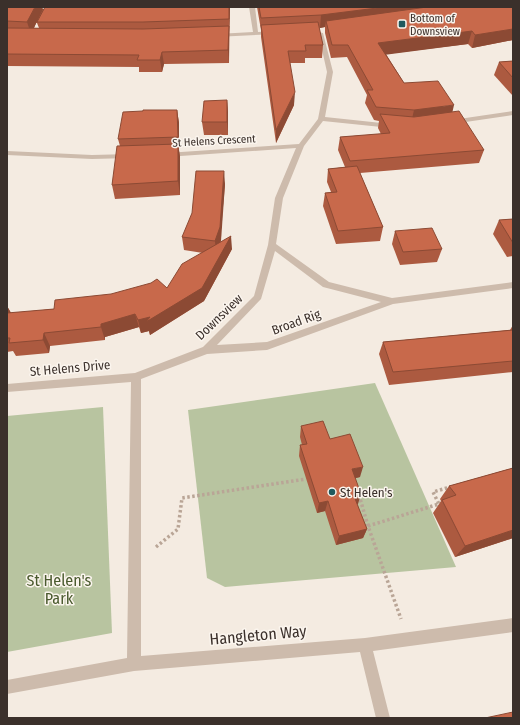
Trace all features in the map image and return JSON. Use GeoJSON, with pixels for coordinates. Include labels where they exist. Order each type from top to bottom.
{"type":"FeatureCollection","features":[{"type":"Feature","properties":{"kind":"street"},"geometry":{"type":"LineString","coordinates":[[252,7],[256,34]]}},
{"type":"Feature","properties":{"kind":"street","name":"Downsview"},"geometry":{"type":"LineString","coordinates":[[136,376],[206,350],[258,297],[272,245],[279,198],[302,146],[321,119],[330,72],[320,31]]}},
{"type":"Feature","properties":{"kind":"street"},"geometry":{"type":"LineString","coordinates":[[209,36],[280,33]]}},
{"type":"Feature","properties":{"kind":"street"},"geometry":{"type":"LineString","coordinates":[[442,123],[513,113]]}},
{"type":"Feature","properties":{"kind":"street"},"geometry":{"type":"LineString","coordinates":[[321,119],[396,126]]}},
{"type":"Feature","properties":{"kind":"street","name":"St Helens Crescent"},"geometry":{"type":"LineString","coordinates":[[160,155],[302,146]]}},
{"type":"Feature","properties":{"kind":"street"},"geometry":{"type":"LineString","coordinates":[[7,153],[92,157],[137,155]]}},
{"type":"Feature","properties":{"kind":"street","name":"Broad Rig"},"geometry":{"type":"LineString","coordinates":[[272,245],[326,284],[392,301]]}},
{"type":"Feature","properties":{"kind":"street","name":"Broad Rig"},"geometry":{"type":"LineString","coordinates":[[206,350],[267,346],[392,301],[513,285]]}},
{"type":"Feature","properties":{"kind":"street"},"geometry":{"type":"LineString","coordinates":[[134,664],[136,376]]}},
{"type":"Feature","properties":{"kind":"street","name":"St Helens Drive"},"geometry":{"type":"LineString","coordinates":[[7,388],[136,376]]}},
{"type":"Feature","properties":{"kind":"street","name":"Hangleton Way"},"geometry":{"type":"LineString","coordinates":[[7,687],[134,664],[365,645],[513,625]]}},
{"type":"Feature","properties":{"kind":"street"},"geometry":{"type":"LineString","coordinates":[[365,645],[383,718]]}},
{"type":"Feature","properties":{"kind":"path"},"geometry":{"type":"LineString","coordinates":[[134,565],[178,528],[182,498],[306,479]]}},
{"type":"Feature","properties":{"kind":"path"},"geometry":{"type":"LineString","coordinates":[[368,526],[439,504],[433,492],[455,486]]}},
{"type":"Feature","properties":{"kind":"path"},"geometry":{"type":"LineString","coordinates":[[358,492],[368,526],[408,638]]}},
{"type":"Feature","properties":{"kind":"green space"},"geometry":{"type":"Polygon","coordinates":[[[375,383],[456,567],[225,587],[207,578],[188,410],[375,383]]]}},
{"type":"Feature","properties":{"kind":"green space","name":"St Helen's Park"},"geometry":{"type":"Polygon","coordinates":[[[103,407],[112,633],[7,652],[7,416],[103,407]]]}},
{"type":"Feature","properties":{"kind":"building"},"geometry":{"type":"Polygon","coordinates":[[[7,7],[35,7],[27,22],[7,21],[7,7]]]}},
{"type":"Feature","properties":{"kind":"building"},"geometry":{"type":"Polygon","coordinates":[[[45,7],[229,7],[229,19],[143,22],[37,22],[45,7]]]}},
{"type":"Feature","properties":{"kind":"building"},"geometry":{"type":"Polygon","coordinates":[[[259,7],[385,7],[321,15],[261,18],[259,7]]]}},
{"type":"Feature","properties":{"kind":"building"},"geometry":{"type":"Polygon","coordinates":[[[427,7],[513,7],[513,29],[475,35],[472,31],[378,43],[404,83],[438,81],[454,105],[414,110],[376,107],[367,90],[373,90],[348,45],[332,45],[326,21],[427,7]]]}},
{"type":"Feature","properties":{"kind":"building"},"geometry":{"type":"Polygon","coordinates":[[[318,22],[323,45],[305,45],[306,51],[288,51],[295,92],[276,130],[261,25],[318,22]]]}},
{"type":"Feature","properties":{"kind":"building"},"geometry":{"type":"Polygon","coordinates":[[[229,26],[228,50],[162,52],[160,60],[137,60],[139,55],[7,54],[7,28],[143,29],[229,26]]]}},
{"type":"Feature","properties":{"kind":"building"},"geometry":{"type":"Polygon","coordinates":[[[513,61],[513,78],[499,62],[513,61]]]}},
{"type":"Feature","properties":{"kind":"building"},"geometry":{"type":"Polygon","coordinates":[[[227,100],[227,122],[202,122],[204,101],[227,100]]]}},
{"type":"Feature","properties":{"kind":"building"},"geometry":{"type":"Polygon","coordinates":[[[143,110],[177,110],[178,137],[118,139],[123,112],[143,110]]]}},
{"type":"Feature","properties":{"kind":"building"},"geometry":{"type":"Polygon","coordinates":[[[459,111],[484,150],[350,161],[340,137],[390,133],[380,114],[414,117],[459,111]]]}},
{"type":"Feature","properties":{"kind":"building"},"geometry":{"type":"Polygon","coordinates":[[[178,144],[178,181],[112,185],[117,146],[178,144]]]}},
{"type":"Feature","properties":{"kind":"building"},"geometry":{"type":"Polygon","coordinates":[[[357,166],[383,227],[338,231],[325,193],[337,192],[328,169],[357,166]]]}},
{"type":"Feature","properties":{"kind":"building"},"geometry":{"type":"Polygon","coordinates":[[[196,171],[224,171],[220,227],[215,241],[182,237],[192,213],[196,171]]]}},
{"type":"Feature","properties":{"kind":"building"},"geometry":{"type":"Polygon","coordinates":[[[513,219],[513,243],[499,220],[513,219]]]}},
{"type":"Feature","properties":{"kind":"building"},"geometry":{"type":"Polygon","coordinates":[[[432,228],[442,249],[403,252],[395,231],[432,228]]]}},
{"type":"Feature","properties":{"kind":"building"},"geometry":{"type":"Polygon","coordinates":[[[231,236],[202,288],[146,322],[150,317],[138,320],[135,314],[101,324],[101,327],[44,333],[43,340],[9,343],[10,338],[7,338],[7,313],[54,309],[55,300],[111,294],[151,283],[157,279],[167,288],[182,264],[231,236]]]}},
{"type":"Feature","properties":{"kind":"building"},"geometry":{"type":"Polygon","coordinates":[[[513,330],[513,361],[393,372],[383,342],[513,330]]]}},
{"type":"Feature","properties":{"kind":"building","name":"St Helen's"},"geometry":{"type":"Polygon","coordinates":[[[323,421],[330,439],[350,434],[363,467],[352,469],[361,494],[354,496],[367,529],[339,536],[328,501],[319,503],[300,445],[307,444],[301,426],[323,421]]]}},
{"type":"Feature","properties":{"kind":"building"},"geometry":{"type":"Polygon","coordinates":[[[513,468],[513,530],[465,546],[442,500],[456,495],[449,486],[513,468]]]}},
{"type":"Feature","properties":{"kind":"building"},"geometry":{"type":"Polygon","coordinates":[[[513,712],[513,718],[485,718],[513,712]]]}},
{"type":"Feature","properties":{"kind":"place","name":"Bottom of Downsview"},"geometry":{"type":"Point","coordinates":[402,24]}},
{"type":"Feature","properties":{"kind":"place","name":"St Helen's"},"geometry":{"type":"Point","coordinates":[332,492]}}]}
